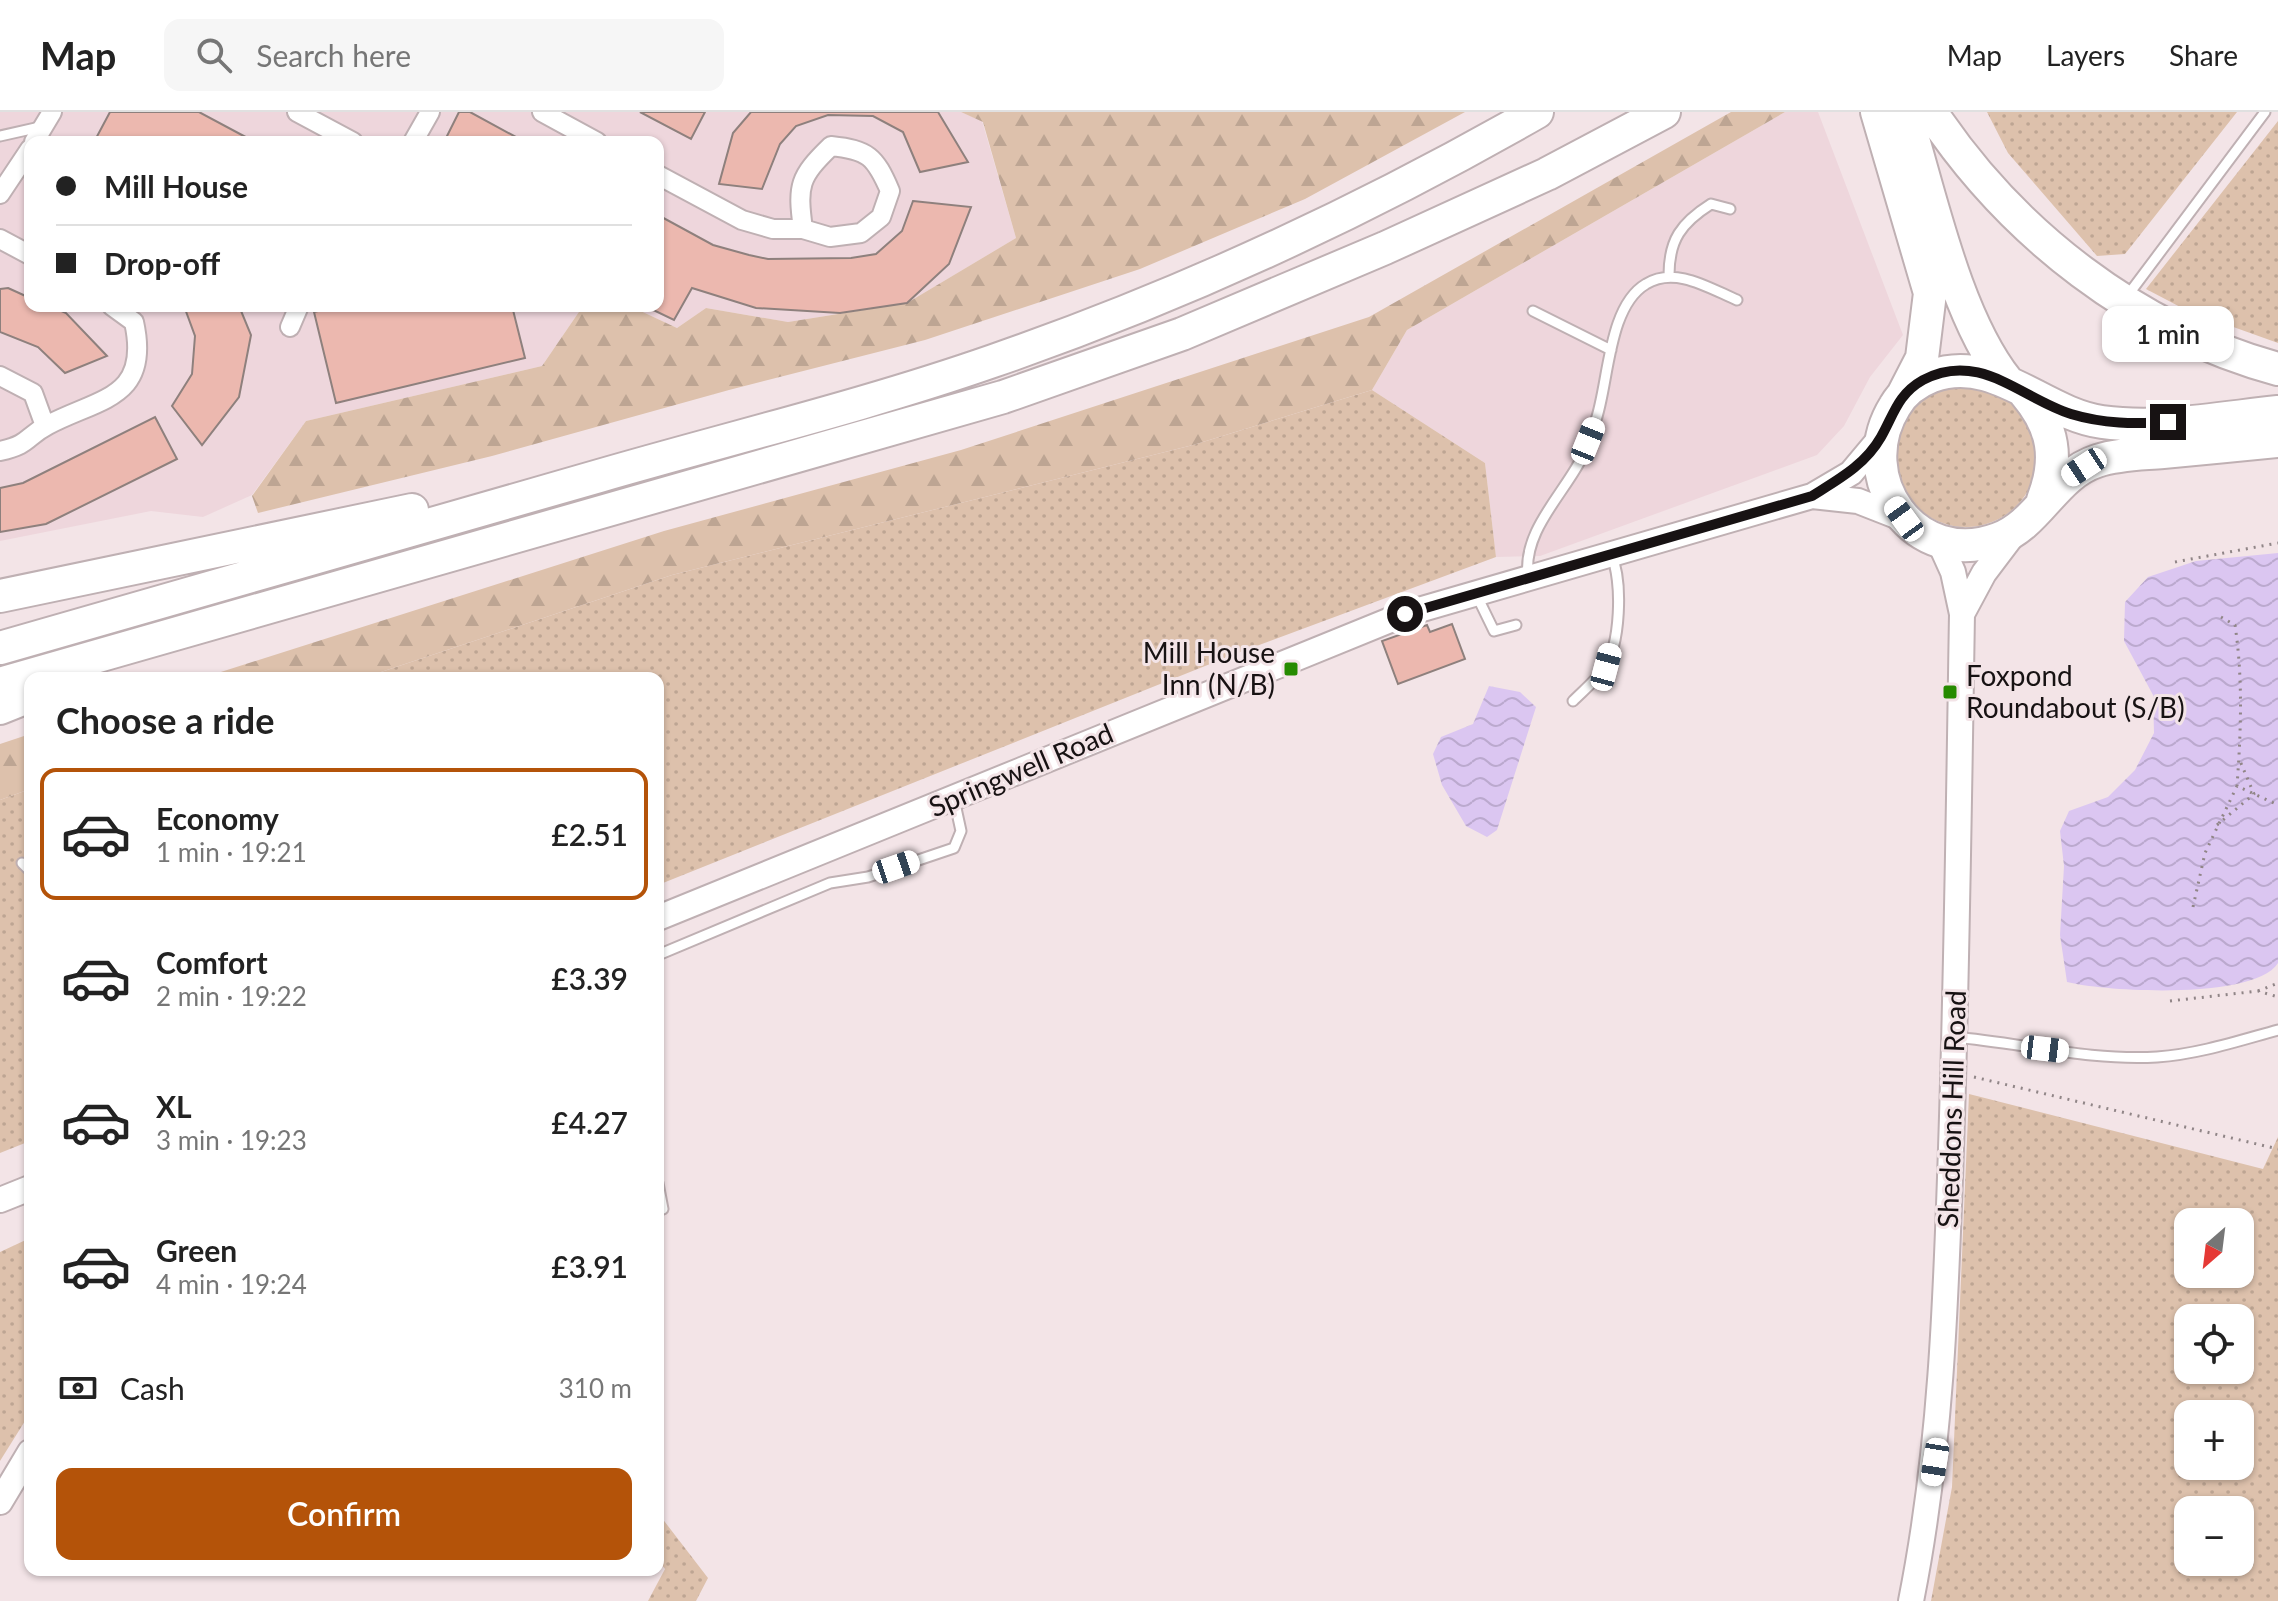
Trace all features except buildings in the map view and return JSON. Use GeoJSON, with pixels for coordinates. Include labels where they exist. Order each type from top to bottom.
{"type":"FeatureCollection","features":[{"type":"Feature","properties":{"kind":"highway"},"geometry":{"type":"LineString","coordinates":[[0,648],[792,423],[991,362],[1163,297],[1441,167],[1537,112]]}},
{"type":"Feature","properties":{"kind":"highway"},"geometry":{"type":"LineString","coordinates":[[41,672],[1003,397],[1182,334],[1520,187],[1664,112]]}},
{"type":"Feature","properties":{"kind":"highway"},"geometry":{"type":"LineString","coordinates":[[1877,112],[1930,293],[1922,358],[1882,436],[1882,482],[1904,519],[1939,541],[1974,545],[1998,539],[2016,530],[2068,478],[2096,461],[2278,441]]}},
{"type":"Feature","properties":{"kind":"highway"},"geometry":{"type":"LineString","coordinates":[[1905,112],[1976,335],[2016,387],[2041,411],[2053,446],[2051,480],[2042,501]]}},
{"type":"Feature","properties":{"kind":"highway"},"geometry":{"type":"LineString","coordinates":[[1931,112],[1976,172],[2020,220],[2070,263],[2123,300],[2214,347],[2278,369]]}},
{"type":"Feature","properties":{"kind":"highway"},"geometry":{"type":"LineString","coordinates":[[1904,393],[1924,379],[1962,370],[2016,387],[2067,412],[2101,422],[2168,422],[2278,412]]}},
{"type":"Feature","properties":{"kind":"highway"},"geometry":{"type":"LineString","coordinates":[[0,596],[235,545],[614,472]]}},
{"type":"Feature","properties":{"kind":"highway"},"geometry":{"type":"LineString","coordinates":[[92,672],[244,613]]}},
{"type":"Feature","properties":{"kind":"highway"},"geometry":{"type":"LineString","coordinates":[[0,684],[24,677]]}},
{"type":"Feature","properties":{"kind":"highway"},"geometry":{"type":"LineString","coordinates":[[0,708],[24,698]]}},
{"type":"Feature","properties":{"kind":"main road"},"geometry":{"type":"LineString","coordinates":[[1812,496],[1851,473],[1882,436]]}},
{"type":"Feature","properties":{"kind":"main road","name":"Springwell Road"},"geometry":{"type":"LineString","coordinates":[[664,916],[1405,614],[1812,496]]}},
{"type":"Feature","properties":{"kind":"main road"},"geometry":{"type":"LineString","coordinates":[[1812,496],[1858,501],[1904,519]]}},
{"type":"Feature","properties":{"kind":"main road"},"geometry":{"type":"LineString","coordinates":[[1962,614],[1984,573],[2016,530]]}},
{"type":"Feature","properties":{"kind":"main road"},"geometry":{"type":"LineString","coordinates":[[1939,541],[1953,572],[1962,614]]}},
{"type":"Feature","properties":{"kind":"main road","name":"Sheddons Hill Road"},"geometry":{"type":"LineString","coordinates":[[1911,1601],[1935,1462],[1944,1351],[1962,614]]}},
{"type":"Feature","properties":{"kind":"main road"},"geometry":{"type":"LineString","coordinates":[[0,1200],[24,1190]]}},
{"type":"Feature","properties":{"kind":"main road"},"geometry":{"type":"LineString","coordinates":[[0,1502],[24,1462]]}},
{"type":"Feature","properties":{"kind":"street"},"geometry":{"type":"LineString","coordinates":[[297,112],[342,136]]}},
{"type":"Feature","properties":{"kind":"street"},"geometry":{"type":"LineString","coordinates":[[416,136],[430,112]]}},
{"type":"Feature","properties":{"kind":"street"},"geometry":{"type":"LineString","coordinates":[[542,112],[586,136]]}},
{"type":"Feature","properties":{"kind":"street"},"geometry":{"type":"LineString","coordinates":[[664,178],[742,220],[773,229],[803,229],[830,237],[861,233],[881,217],[890,191],[879,166],[861,149],[831,146],[806,170],[799,199],[803,229]]}},
{"type":"Feature","properties":{"kind":"street"},"geometry":{"type":"LineString","coordinates":[[0,194],[24,158]]}},
{"type":"Feature","properties":{"kind":"street"},"geometry":{"type":"LineString","coordinates":[[0,239],[24,252]]}},
{"type":"Feature","properties":{"kind":"street"},"geometry":{"type":"LineString","coordinates":[[0,451],[23,446],[45,426],[104,403],[127,385],[136,362],[138,341],[134,322],[120,312]]}},
{"type":"Feature","properties":{"kind":"street"},"geometry":{"type":"LineString","coordinates":[[290,327],[296,312]]}},
{"type":"Feature","properties":{"kind":"street"},"geometry":{"type":"LineString","coordinates":[[0,376],[33,393],[45,426]]}},
{"type":"Feature","properties":{"kind":"lane"},"geometry":{"type":"LineString","coordinates":[[2123,300],[2265,112]]}},
{"type":"Feature","properties":{"kind":"lane"},"geometry":{"type":"LineString","coordinates":[[0,136],[43,127]]}},
{"type":"Feature","properties":{"kind":"lane"},"geometry":{"type":"LineString","coordinates":[[1669,275],[1674,237],[1692,216],[1711,204],[1730,209]]}},
{"type":"Feature","properties":{"kind":"lane"},"geometry":{"type":"LineString","coordinates":[[1528,577],[1525,556],[1546,514],[1580,462],[1597,420],[1616,323],[1644,284],[1669,275],[1737,300]]}},
{"type":"Feature","properties":{"kind":"lane"},"geometry":{"type":"LineString","coordinates":[[1533,311],[1611,350]]}},
{"type":"Feature","properties":{"kind":"lane"},"geometry":{"type":"LineString","coordinates":[[1573,701],[1606,667],[1618,622],[1619,578],[1611,554]]}},
{"type":"Feature","properties":{"kind":"lane"},"geometry":{"type":"LineString","coordinates":[[1475,592],[1494,631],[1516,625]]}},
{"type":"Feature","properties":{"kind":"lane"},"geometry":{"type":"LineString","coordinates":[[664,952],[830,883],[868,877],[954,848],[961,831],[954,799]]}},
{"type":"Feature","properties":{"kind":"lane"},"geometry":{"type":"LineString","coordinates":[[1954,1037],[2075,1053],[2156,1057],[2207,1050],[2278,1030]]}},
{"type":"Feature","properties":{"kind":"path"},"geometry":{"type":"LineString","coordinates":[[2175,562],[2278,543]]}},
{"type":"Feature","properties":{"kind":"path"},"geometry":{"type":"LineString","coordinates":[[2193,907],[2216,826],[2237,786],[2243,691],[2240,658],[2235,625],[2221,617]]}},
{"type":"Feature","properties":{"kind":"path"},"geometry":{"type":"LineString","coordinates":[[2239,758],[2254,794]]}},
{"type":"Feature","properties":{"kind":"path"},"geometry":{"type":"LineString","coordinates":[[2237,786],[2278,805]]}},
{"type":"Feature","properties":{"kind":"path"},"geometry":{"type":"LineString","coordinates":[[2216,826],[2254,794]]}},
{"type":"Feature","properties":{"kind":"path"},"geometry":{"type":"LineString","coordinates":[[2170,1001],[2258,991],[2278,983]]}},
{"type":"Feature","properties":{"kind":"path"},"geometry":{"type":"LineString","coordinates":[[2258,991],[2278,997]]}},
{"type":"Feature","properties":{"kind":"path"},"geometry":{"type":"LineString","coordinates":[[1953,1072],[2278,1149]]}},
{"type":"Feature","properties":{"kind":"shaded area"},"geometry":{"type":"Polygon","coordinates":[[[0,112],[961,112],[982,121],[1016,238],[907,303],[788,322],[706,308],[677,328],[643,312],[664,312],[664,136],[24,136],[24,312],[579,312],[542,366],[306,421],[252,495],[203,517],[151,511],[0,541],[0,112]]]}},
{"type":"Feature","properties":{"kind":"shaded area"},"geometry":{"type":"Polygon","coordinates":[[[1785,112],[1818,112],[1903,335],[1870,377],[1844,426],[1817,455],[1540,556],[1496,557],[1485,463],[1372,390],[1407,330],[1785,112]]]}},
{"type":"Feature","properties":{"kind":"green space"},"geometry":{"type":"Polygon","coordinates":[[[961,112],[1465,112],[1305,199],[1140,269],[925,340],[729,390],[492,456],[258,513],[252,496],[306,421],[542,366],[579,312],[643,312],[677,328],[706,308],[788,322],[907,303],[1016,238],[983,122],[961,112]]]}},
{"type":"Feature","properties":{"kind":"green space"},"geometry":{"type":"Polygon","coordinates":[[[1731,112],[1785,112],[1407,330],[1372,390],[1193,445],[672,575],[381,672],[221,672],[664,531],[961,450],[1369,317],[1731,112]]]}},
{"type":"Feature","properties":{"kind":"green space"},"geometry":{"type":"Polygon","coordinates":[[[1987,112],[2237,112],[2125,254],[2097,256],[2008,153],[1987,112]]]}},
{"type":"Feature","properties":{"kind":"green space"},"geometry":{"type":"Polygon","coordinates":[[[2278,121],[2278,343],[2186,310],[2146,289],[2278,121]]]}},
{"type":"Feature","properties":{"kind":"green space"},"geometry":{"type":"Polygon","coordinates":[[[1966,385],[1993,390],[2016,406],[2032,429],[2037,456],[2032,483],[2016,506],[1993,522],[1966,527],[1939,522],[1916,506],[1900,483],[1895,456],[1900,429],[1916,406],[1939,390],[1966,385]]]}},
{"type":"Feature","properties":{"kind":"green space"},"geometry":{"type":"Polygon","coordinates":[[[1372,390],[1485,463],[1496,557],[1235,654],[664,883],[664,672],[381,672],[672,575],[1193,445],[1372,390]]]}},
{"type":"Feature","properties":{"kind":"green space"},"geometry":{"type":"Polygon","coordinates":[[[24,736],[24,791],[0,800],[0,744],[24,736]]]}},
{"type":"Feature","properties":{"kind":"green space"},"geometry":{"type":"Polygon","coordinates":[[[24,791],[24,1143],[0,1153],[0,800],[24,791]]]}},
{"type":"Feature","properties":{"kind":"green space"},"geometry":{"type":"Polygon","coordinates":[[[1969,1094],[2263,1169],[2278,1137],[2278,1601],[1931,1601],[1952,1487],[1969,1094]]]}},
{"type":"Feature","properties":{"kind":"green space"},"geometry":{"type":"Polygon","coordinates":[[[24,1241],[24,1423],[0,1461],[0,1252],[24,1241]]]}},
{"type":"Feature","properties":{"kind":"green space"},"geometry":{"type":"Polygon","coordinates":[[[664,1521],[708,1578],[696,1601],[648,1601],[664,1576],[664,1521]]]}},
{"type":"Feature","properties":{"kind":"water"},"geometry":{"type":"Polygon","coordinates":[[[2278,553],[2278,963],[2264,975],[2212,988],[2145,990],[2067,982],[2060,935],[2064,866],[2060,831],[2069,811],[2108,797],[2135,770],[2154,733],[2153,695],[2124,641],[2125,602],[2148,577],[2196,561],[2278,553]]]}},
{"type":"Feature","properties":{"kind":"water"},"geometry":{"type":"Polygon","coordinates":[[[1489,686],[1520,692],[1536,707],[1497,830],[1487,837],[1466,826],[1442,785],[1433,754],[1441,737],[1473,724],[1489,686]]]}},
{"type":"Feature","properties":{"kind":"place","name":"Mill House Inn (N/B)"},"geometry":{"type":"Point","coordinates":[1291,669]}},
{"type":"Feature","properties":{"kind":"place","name":"Foxpond Roundabout (S/B)"},"geometry":{"type":"Point","coordinates":[1950,692]}},
{"type":"Feature","properties":{"kind":"route"},"geometry":{"type":"LineString","coordinates":[[1405,614],[1812,496],[1851,473],[1868,454],[1882,436],[1886,421],[1904,393],[1924,379],[1940,373],[1962,370],[1983,372],[2067,412],[2101,422],[2168,422]]}}]}
